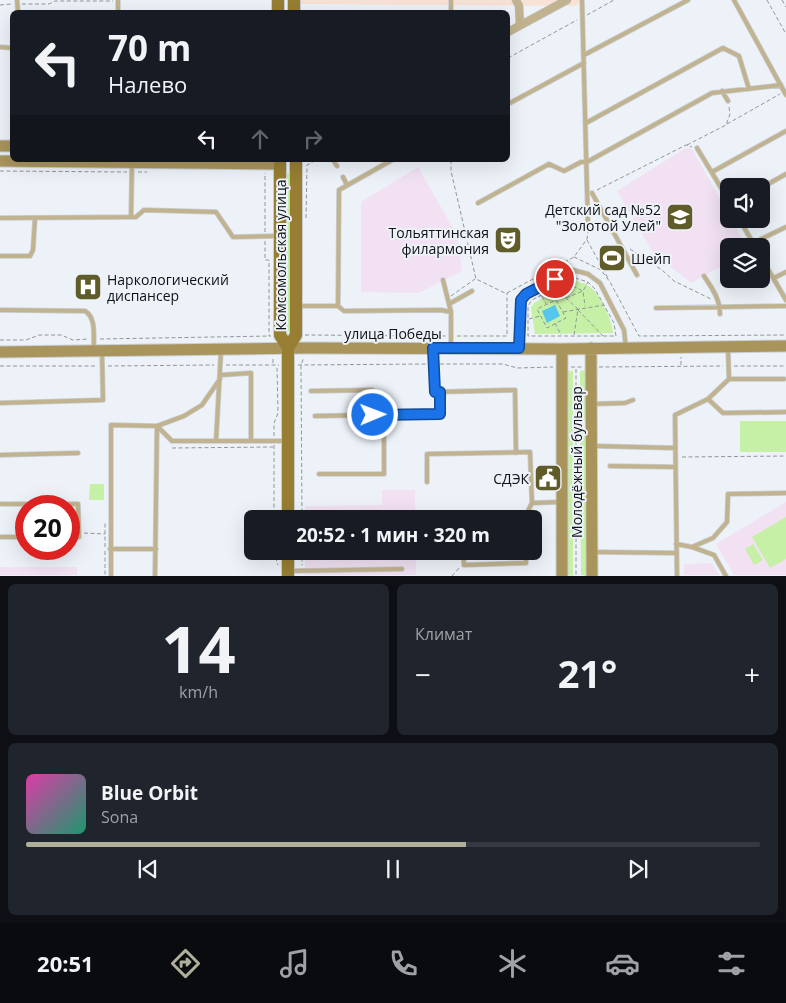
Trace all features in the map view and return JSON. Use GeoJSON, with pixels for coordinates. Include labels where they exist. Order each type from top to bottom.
{"type":"FeatureCollection","features":[{"type":"Feature","properties":{"kind":"main road"},"geometry":{"type":"LineString","coordinates":[[132,162],[280,162]]}},
{"type":"Feature","properties":{"kind":"main road","name":"Комсомольская улица"},"geometry":{"type":"LineString","coordinates":[[280,162],[280,236],[274,336],[288,348]]}},
{"type":"Feature","properties":{"kind":"main road","name":"Комсомольская улица"},"geometry":{"type":"LineString","coordinates":[[288,510],[288,348],[296,335],[301,162]]}},
{"type":"Feature","properties":{"kind":"main road","name":"улица Победы"},"geometry":{"type":"LineString","coordinates":[[0,352],[96,347],[562,349],[786,346]]}},
{"type":"Feature","properties":{"kind":"main road","name":"Молодёжный бульвар"},"geometry":{"type":"LineString","coordinates":[[591,348],[592,576]]}},
{"type":"Feature","properties":{"kind":"main road","name":"Молодёжный бульвар"},"geometry":{"type":"LineString","coordinates":[[562,349],[562,576]]}},
{"type":"Feature","properties":{"kind":"main road"},"geometry":{"type":"LineString","coordinates":[[288,560],[288,573]]}},
{"type":"Feature","properties":{"kind":"street"},"geometry":{"type":"LineString","coordinates":[[516,0],[519,6],[520,25]]}},
{"type":"Feature","properties":{"kind":"street"},"geometry":{"type":"LineString","coordinates":[[510,31],[567,0]]}},
{"type":"Feature","properties":{"kind":"lane"},"geometry":{"type":"LineString","coordinates":[[582,0],[588,226]]}},
{"type":"Feature","properties":{"kind":"lane"},"geometry":{"type":"LineString","coordinates":[[584,55],[688,0]]}},
{"type":"Feature","properties":{"kind":"lane"},"geometry":{"type":"LineString","coordinates":[[734,0],[785,93]]}},
{"type":"Feature","properties":{"kind":"lane"},"geometry":{"type":"LineString","coordinates":[[586,123],[723,48],[739,56],[749,89]]}},
{"type":"Feature","properties":{"kind":"lane"},"geometry":{"type":"LineString","coordinates":[[510,103],[584,63]]}},
{"type":"Feature","properties":{"kind":"lane"},"geometry":{"type":"LineString","coordinates":[[478,203],[549,164],[564,171],[582,162],[587,162],[712,93],[781,85]]}},
{"type":"Feature","properties":{"kind":"lane"},"geometry":{"type":"LineString","coordinates":[[722,92],[728,101]]}},
{"type":"Feature","properties":{"kind":"lane"},"geometry":{"type":"LineString","coordinates":[[712,172],[786,131]]}},
{"type":"Feature","properties":{"kind":"lane"},"geometry":{"type":"LineString","coordinates":[[697,148],[720,186]]}},
{"type":"Feature","properties":{"kind":"lane"},"geometry":{"type":"LineString","coordinates":[[131,217],[132,162]]}},
{"type":"Feature","properties":{"kind":"lane"},"geometry":{"type":"LineString","coordinates":[[334,162],[337,166]]}},
{"type":"Feature","properties":{"kind":"lane"},"geometry":{"type":"LineString","coordinates":[[338,306],[339,190],[388,162]]}},
{"type":"Feature","properties":{"kind":"lane"},"geometry":{"type":"LineString","coordinates":[[770,183],[786,174]]}},
{"type":"Feature","properties":{"kind":"lane"},"geometry":{"type":"LineString","coordinates":[[342,177],[347,185]]}},
{"type":"Feature","properties":{"kind":"lane"},"geometry":{"type":"LineString","coordinates":[[592,193],[637,275]]}},
{"type":"Feature","properties":{"kind":"lane"},"geometry":{"type":"LineString","coordinates":[[0,218],[136,217],[144,210],[216,212],[233,237],[280,236]]}},
{"type":"Feature","properties":{"kind":"lane"},"geometry":{"type":"LineString","coordinates":[[0,256],[30,256],[33,250],[35,218]]}},
{"type":"Feature","properties":{"kind":"lane"},"geometry":{"type":"LineString","coordinates":[[766,238],[786,227]]}},
{"type":"Feature","properties":{"kind":"lane"},"geometry":{"type":"LineString","coordinates":[[519,348],[521,300],[526,294],[573,270],[588,274],[600,283],[624,330],[626,348]]}},
{"type":"Feature","properties":{"kind":"lane"},"geometry":{"type":"LineString","coordinates":[[770,272],[786,300]]}},
{"type":"Feature","properties":{"kind":"lane"},"geometry":{"type":"LineString","coordinates":[[774,278],[786,272]]}},
{"type":"Feature","properties":{"kind":"lane"},"geometry":{"type":"LineString","coordinates":[[704,276],[714,291],[720,307],[720,314]]}},
{"type":"Feature","properties":{"kind":"lane"},"geometry":{"type":"LineString","coordinates":[[443,280],[451,312],[451,348]]}},
{"type":"Feature","properties":{"kind":"lane"},"geometry":{"type":"LineString","coordinates":[[780,289],[786,287]]}},
{"type":"Feature","properties":{"kind":"lane"},"geometry":{"type":"LineString","coordinates":[[449,304],[472,291]]}},
{"type":"Feature","properties":{"kind":"lane"},"geometry":{"type":"LineString","coordinates":[[296,306],[338,306],[344,310],[441,310],[451,312]]}},
{"type":"Feature","properties":{"kind":"lane"},"geometry":{"type":"LineString","coordinates":[[656,308],[786,306]]}},
{"type":"Feature","properties":{"kind":"lane"},"geometry":{"type":"LineString","coordinates":[[0,310],[85,311],[90,314],[96,347],[102,366],[103,400],[0,403]]}},
{"type":"Feature","properties":{"kind":"lane"},"geometry":{"type":"LineString","coordinates":[[727,347],[729,379]]}},
{"type":"Feature","properties":{"kind":"lane"},"geometry":{"type":"LineString","coordinates":[[433,348],[435,392],[516,390],[516,453]]}},
{"type":"Feature","properties":{"kind":"lane"},"geometry":{"type":"LineString","coordinates":[[216,441],[221,377],[221,349]]}},
{"type":"Feature","properties":{"kind":"lane"},"geometry":{"type":"LineString","coordinates":[[111,576],[111,425],[157,426],[184,416],[202,405],[221,377],[251,373],[251,441]]}},
{"type":"Feature","properties":{"kind":"lane"},"geometry":{"type":"LineString","coordinates":[[677,576],[675,415],[708,399],[729,379],[784,379]]}},
{"type":"Feature","properties":{"kind":"lane"},"geometry":{"type":"LineString","coordinates":[[310,391],[372,390],[373,415]]}},
{"type":"Feature","properties":{"kind":"lane"},"geometry":{"type":"LineString","coordinates":[[315,416],[440,414],[440,392]]}},
{"type":"Feature","properties":{"kind":"lane"},"geometry":{"type":"LineString","coordinates":[[708,399],[723,413],[786,412]]}},
{"type":"Feature","properties":{"kind":"lane"},"geometry":{"type":"LineString","coordinates":[[591,404],[626,403],[633,400]]}},
{"type":"Feature","properties":{"kind":"lane"},"geometry":{"type":"LineString","coordinates":[[319,474],[384,474],[384,415]]}},
{"type":"Feature","properties":{"kind":"lane"},"geometry":{"type":"LineString","coordinates":[[157,426],[172,441],[288,441]]}},
{"type":"Feature","properties":{"kind":"lane"},"geometry":{"type":"LineString","coordinates":[[154,576],[157,426]]}},
{"type":"Feature","properties":{"kind":"lane"},"geometry":{"type":"LineString","coordinates":[[596,446],[675,448]]}},
{"type":"Feature","properties":{"kind":"lane"},"geometry":{"type":"LineString","coordinates":[[427,482],[427,454],[530,452],[532,503],[529,510]]}},
{"type":"Feature","properties":{"kind":"lane"},"geometry":{"type":"LineString","coordinates":[[0,455],[78,453]]}},
{"type":"Feature","properties":{"kind":"lane"},"geometry":{"type":"LineString","coordinates":[[610,466],[675,467]]}},
{"type":"Feature","properties":{"kind":"lane"},"geometry":{"type":"LineString","coordinates":[[692,547],[713,538],[728,522],[728,494],[786,493]]}},
{"type":"Feature","properties":{"kind":"lane"},"geometry":{"type":"LineString","coordinates":[[532,503],[562,502]]}},
{"type":"Feature","properties":{"kind":"lane"},"geometry":{"type":"LineString","coordinates":[[0,504],[15,504]]}},
{"type":"Feature","properties":{"kind":"lane"},"geometry":{"type":"LineString","coordinates":[[0,537],[15,537]]}},
{"type":"Feature","properties":{"kind":"lane"},"geometry":{"type":"LineString","coordinates":[[676,544],[692,547],[714,555],[726,576]]}},
{"type":"Feature","properties":{"kind":"lane"},"geometry":{"type":"LineString","coordinates":[[110,549],[156,549]]}},
{"type":"Feature","properties":{"kind":"lane"},"geometry":{"type":"LineString","coordinates":[[592,552],[676,553]]}},
{"type":"Feature","properties":{"kind":"lane"},"geometry":{"type":"LineString","coordinates":[[464,560],[464,564],[526,563],[526,560]]}},
{"type":"Feature","properties":{"kind":"lane"},"geometry":{"type":"LineString","coordinates":[[288,573],[302,571],[402,569]]}},
{"type":"Feature","properties":{"kind":"path"},"geometry":{"type":"LineString","coordinates":[[510,57],[614,0]]}},
{"type":"Feature","properties":{"kind":"path"},"geometry":{"type":"LineString","coordinates":[[767,0],[786,34]]}},
{"type":"Feature","properties":{"kind":"path"},"geometry":{"type":"LineString","coordinates":[[782,0],[786,7]]}},
{"type":"Feature","properties":{"kind":"path"},"geometry":{"type":"LineString","coordinates":[[0,5],[18,2],[49,4],[55,1],[118,1]]}},
{"type":"Feature","properties":{"kind":"path"},"geometry":{"type":"LineString","coordinates":[[592,193],[617,182],[785,93]]}},
{"type":"Feature","properties":{"kind":"path"},"geometry":{"type":"LineString","coordinates":[[726,125],[730,114],[728,101]]}},
{"type":"Feature","properties":{"kind":"path"},"geometry":{"type":"LineString","coordinates":[[686,145],[697,148]]}},
{"type":"Feature","properties":{"kind":"path"},"geometry":{"type":"LineString","coordinates":[[451,162],[451,171],[476,279]]}},
{"type":"Feature","properties":{"kind":"path"},"geometry":{"type":"LineString","coordinates":[[0,340],[26,340],[39,335],[62,335],[96,347],[274,336],[269,260],[265,260],[265,173]]}},
{"type":"Feature","properties":{"kind":"path"},"geometry":{"type":"LineString","coordinates":[[506,293],[574,257],[587,239],[588,226]]}},
{"type":"Feature","properties":{"kind":"path"},"geometry":{"type":"LineString","coordinates":[[587,239],[639,336],[786,334]]}},
{"type":"Feature","properties":{"kind":"path"},"geometry":{"type":"LineString","coordinates":[[619,242],[662,270],[674,281],[714,301],[720,307]]}},
{"type":"Feature","properties":{"kind":"path"},"geometry":{"type":"LineString","coordinates":[[574,257],[601,270],[610,282]]}},
{"type":"Feature","properties":{"kind":"path"},"geometry":{"type":"LineString","coordinates":[[575,278],[588,282],[595,289],[614,323],[616,336],[528,336],[528,306],[532,300],[566,283],[575,278]]}},
{"type":"Feature","properties":{"kind":"path"},"geometry":{"type":"LineString","coordinates":[[476,279],[506,293]]}},
{"type":"Feature","properties":{"kind":"path"},"geometry":{"type":"LineString","coordinates":[[448,298],[476,279]]}},
{"type":"Feature","properties":{"kind":"path"},"geometry":{"type":"LineString","coordinates":[[585,308],[583,291],[588,282]]}},
{"type":"Feature","properties":{"kind":"path"},"geometry":{"type":"LineString","coordinates":[[566,283],[583,291]]}},
{"type":"Feature","properties":{"kind":"path"},"geometry":{"type":"LineString","coordinates":[[556,288],[603,336]]}},
{"type":"Feature","properties":{"kind":"path"},"geometry":{"type":"LineString","coordinates":[[566,298],[583,291]]}},
{"type":"Feature","properties":{"kind":"path"},"geometry":{"type":"LineString","coordinates":[[296,335],[507,336],[506,293]]}},
{"type":"Feature","properties":{"kind":"path"},"geometry":{"type":"LineString","coordinates":[[542,295],[546,305]]}},
{"type":"Feature","properties":{"kind":"path"},"geometry":{"type":"LineString","coordinates":[[556,300],[566,318],[546,328],[537,309],[546,305],[556,300]]}},
{"type":"Feature","properties":{"kind":"path"},"geometry":{"type":"LineString","coordinates":[[562,312],[605,305]]}},
{"type":"Feature","properties":{"kind":"path"},"geometry":{"type":"LineString","coordinates":[[574,336],[578,309]]}},
{"type":"Feature","properties":{"kind":"path"},"geometry":{"type":"LineString","coordinates":[[528,319],[541,316]]}},
{"type":"Feature","properties":{"kind":"path"},"geometry":{"type":"LineString","coordinates":[[555,323],[561,336]]}},
{"type":"Feature","properties":{"kind":"path"},"geometry":{"type":"LineString","coordinates":[[502,336],[502,342]]}},
{"type":"Feature","properties":{"kind":"path"},"geometry":{"type":"LineString","coordinates":[[273,359],[273,365]]}},
{"type":"Feature","properties":{"kind":"path"},"geometry":{"type":"LineString","coordinates":[[0,366],[282,365]]}},
{"type":"Feature","properties":{"kind":"path"},"geometry":{"type":"LineString","coordinates":[[301,365],[302,510]]}},
{"type":"Feature","properties":{"kind":"path"},"geometry":{"type":"LineString","coordinates":[[596,367],[786,366]]}},
{"type":"Feature","properties":{"kind":"path"},"geometry":{"type":"LineString","coordinates":[[566,367],[585,367]]}},
{"type":"Feature","properties":{"kind":"path"},"geometry":{"type":"LineString","coordinates":[[576,369],[576,576]]}},
{"type":"Feature","properties":{"kind":"path"},"geometry":{"type":"LineString","coordinates":[[172,448],[274,448]]}},
{"type":"Feature","properties":{"kind":"path"},"geometry":{"type":"LineString","coordinates":[[675,458],[786,456]]}},
{"type":"Feature","properties":{"kind":"path"},"geometry":{"type":"LineString","coordinates":[[80,533],[105,534]]}},
{"type":"Feature","properties":{"kind":"path"},"geometry":{"type":"LineString","coordinates":[[302,560],[302,571]]}},
{"type":"Feature","properties":{"kind":"path"},"geometry":{"type":"LineString","coordinates":[[452,576],[464,564]]}},
{"type":"Feature","properties":{"kind":"shaded area"},"geometry":{"type":"Polygon","coordinates":[[[299,0],[585,0],[575,6],[299,4],[299,0]]]}},
{"type":"Feature","properties":{"kind":"shaded area","name":"Детский сад №52 \"Золотой Улей\""},"geometry":{"type":"Polygon","coordinates":[[[686,148],[692,149],[720,199],[720,228],[736,228],[742,238],[720,238],[720,267],[691,283],[653,253],[617,191],[686,148]]]}},
{"type":"Feature","properties":{"kind":"shaded area"},"geometry":{"type":"Polygon","coordinates":[[[418,167],[457,235],[462,271],[419,293],[361,292],[361,202],[418,167]]]}},
{"type":"Feature","properties":{"kind":"shaded area"},"geometry":{"type":"Polygon","coordinates":[[[382,490],[415,490],[415,510],[305,510],[305,506],[382,505],[382,490]]]}},
{"type":"Feature","properties":{"kind":"shaded area"},"geometry":{"type":"Polygon","coordinates":[[[786,502],[786,575],[734,575],[716,544],[786,502]]]}},
{"type":"Feature","properties":{"kind":"shaded area"},"geometry":{"type":"Polygon","coordinates":[[[305,560],[416,560],[416,575],[305,575],[305,560]]]}},
{"type":"Feature","properties":{"kind":"shaded area"},"geometry":{"type":"Polygon","coordinates":[[[712,563],[719,575],[684,575],[684,564],[712,563]]]}},
{"type":"Feature","properties":{"kind":"shaded area"},"geometry":{"type":"Polygon","coordinates":[[[0,567],[77,567],[77,575],[0,575],[0,567]]]}},
{"type":"Feature","properties":{"kind":"green space"},"geometry":{"type":"Polygon","coordinates":[[[286,173],[293,173],[290,332],[286,331],[286,173]]]}},
{"type":"Feature","properties":{"kind":"green space"},"geometry":{"type":"Polygon","coordinates":[[[576,281],[588,286],[598,296],[608,315],[613,333],[535,334],[531,308],[534,303],[576,281]]]}},
{"type":"Feature","properties":{"kind":"green space"},"geometry":{"type":"Polygon","coordinates":[[[586,370],[587,420],[580,420],[580,371],[586,370]]]}},
{"type":"Feature","properties":{"kind":"green space"},"geometry":{"type":"Polygon","coordinates":[[[566,371],[573,371],[573,576],[567,575],[566,371]]]}},
{"type":"Feature","properties":{"kind":"green space"},"geometry":{"type":"Polygon","coordinates":[[[740,421],[786,421],[786,452],[740,452],[740,421]]]}},
{"type":"Feature","properties":{"kind":"green space"},"geometry":{"type":"Polygon","coordinates":[[[580,429],[587,429],[588,576],[581,575],[580,429]]]}},
{"type":"Feature","properties":{"kind":"green space"},"geometry":{"type":"Polygon","coordinates":[[[90,484],[104,484],[104,500],[89,500],[90,484]]]}},
{"type":"Feature","properties":{"kind":"green space"},"geometry":{"type":"Polygon","coordinates":[[[786,517],[786,559],[770,568],[752,537],[786,517]]]}},
{"type":"Feature","properties":{"kind":"green space"},"geometry":{"type":"Polygon","coordinates":[[[753,544],[763,560],[754,565],[745,549],[753,544]]]}},
{"type":"Feature","properties":{"kind":"water"},"geometry":{"type":"Polygon","coordinates":[[[555,305],[560,316],[547,323],[542,311],[555,305]]]}},
{"type":"Feature","properties":{"kind":"place","name":"Детский сад №52 \"Золотой Улей\""},"geometry":{"type":"Point","coordinates":[680,217]}},
{"type":"Feature","properties":{"kind":"place","name":"Тольяттинская филармония"},"geometry":{"type":"Point","coordinates":[508,240]}},
{"type":"Feature","properties":{"kind":"place","name":"Шейп"},"geometry":{"type":"Point","coordinates":[612,258]}},
{"type":"Feature","properties":{"kind":"place","name":"Наркологический диспансер"},"geometry":{"type":"Point","coordinates":[88,287]}},
{"type":"Feature","properties":{"kind":"place","name":"СДЭК"},"geometry":{"type":"Point","coordinates":[548,478]}},
{"type":"Feature","properties":{"kind":"route"},"geometry":{"type":"LineString","coordinates":[[373,415],[440,414],[440,392],[435,392],[433,348],[519,348],[521,300],[526,294],[555,279]]}}]}
